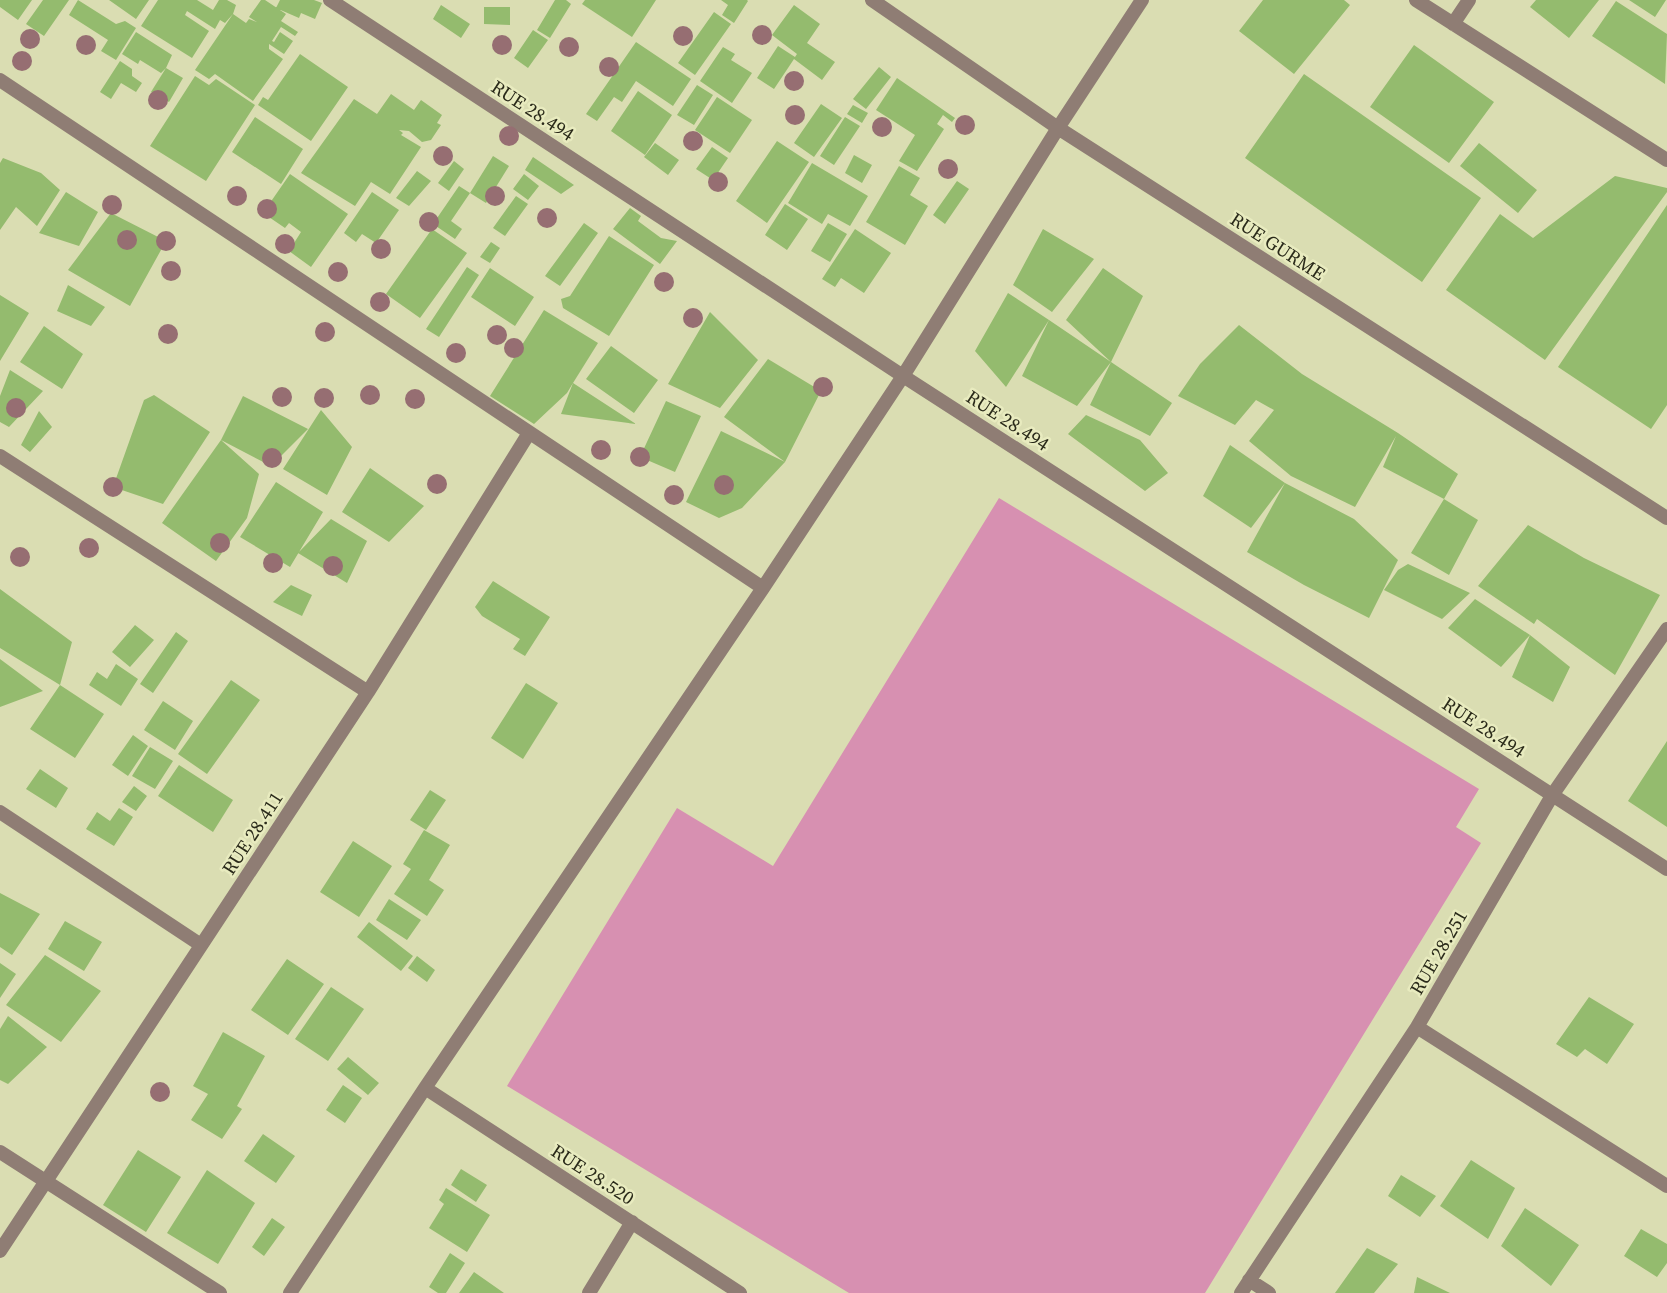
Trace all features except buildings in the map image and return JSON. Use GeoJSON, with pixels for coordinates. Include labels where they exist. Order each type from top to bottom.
{"type":"FeatureCollection","features":[{"type":"Feature","properties":{"kind":"street","name":"RUE 28.494"},"geometry":{"type":"LineString","coordinates":[[330,0],[903,376],[1667,869]]}},
{"type":"Feature","properties":{"kind":"street","name":"RUE GURME"},"geometry":{"type":"LineString","coordinates":[[872,0],[1058,128],[1667,518]]}},
{"type":"Feature","properties":{"kind":"street"},"geometry":{"type":"LineString","coordinates":[[290,1293],[425,1088],[763,589],[903,376],[1058,128],[1142,0]]}},
{"type":"Feature","properties":{"kind":"street"},"geometry":{"type":"LineString","coordinates":[[1416,0],[1667,160]]}},
{"type":"Feature","properties":{"kind":"street"},"geometry":{"type":"LineString","coordinates":[[1453,24],[1469,0]]}},
{"type":"Feature","properties":{"kind":"street"},"geometry":{"type":"LineString","coordinates":[[0,80],[763,589]]}},
{"type":"Feature","properties":{"kind":"street","name":"RUE 28.411"},"geometry":{"type":"LineString","coordinates":[[0,1251],[368,692],[529,433]]}},
{"type":"Feature","properties":{"kind":"street"},"geometry":{"type":"LineString","coordinates":[[0,456],[368,692]]}},
{"type":"Feature","properties":{"kind":"street","name":"RUE 28.251"},"geometry":{"type":"LineString","coordinates":[[1241,1293],[1417,1027],[1553,794],[1667,629]]}},
{"type":"Feature","properties":{"kind":"street"},"geometry":{"type":"LineString","coordinates":[[0,812],[201,945]]}},
{"type":"Feature","properties":{"kind":"street"},"geometry":{"type":"LineString","coordinates":[[1417,1027],[1667,1186]]}},
{"type":"Feature","properties":{"kind":"street","name":"RUE 28.520"},"geometry":{"type":"LineString","coordinates":[[425,1088],[740,1293]]}},
{"type":"Feature","properties":{"kind":"street"},"geometry":{"type":"LineString","coordinates":[[0,1152],[220,1293]]}},
{"type":"Feature","properties":{"kind":"street"},"geometry":{"type":"LineString","coordinates":[[589,1293],[632,1222]]}},
{"type":"Feature","properties":{"kind":"street"},"geometry":{"type":"LineString","coordinates":[[1249,1280],[1269,1293]]}},
{"type":"Feature","properties":{"kind":"shaded area"},"geometry":{"type":"Polygon","coordinates":[[[999,498],[1479,789],[1456,827],[1481,843],[1205,1293],[849,1293],[507,1086],[677,808],[773,866],[999,498]]]}}]}
